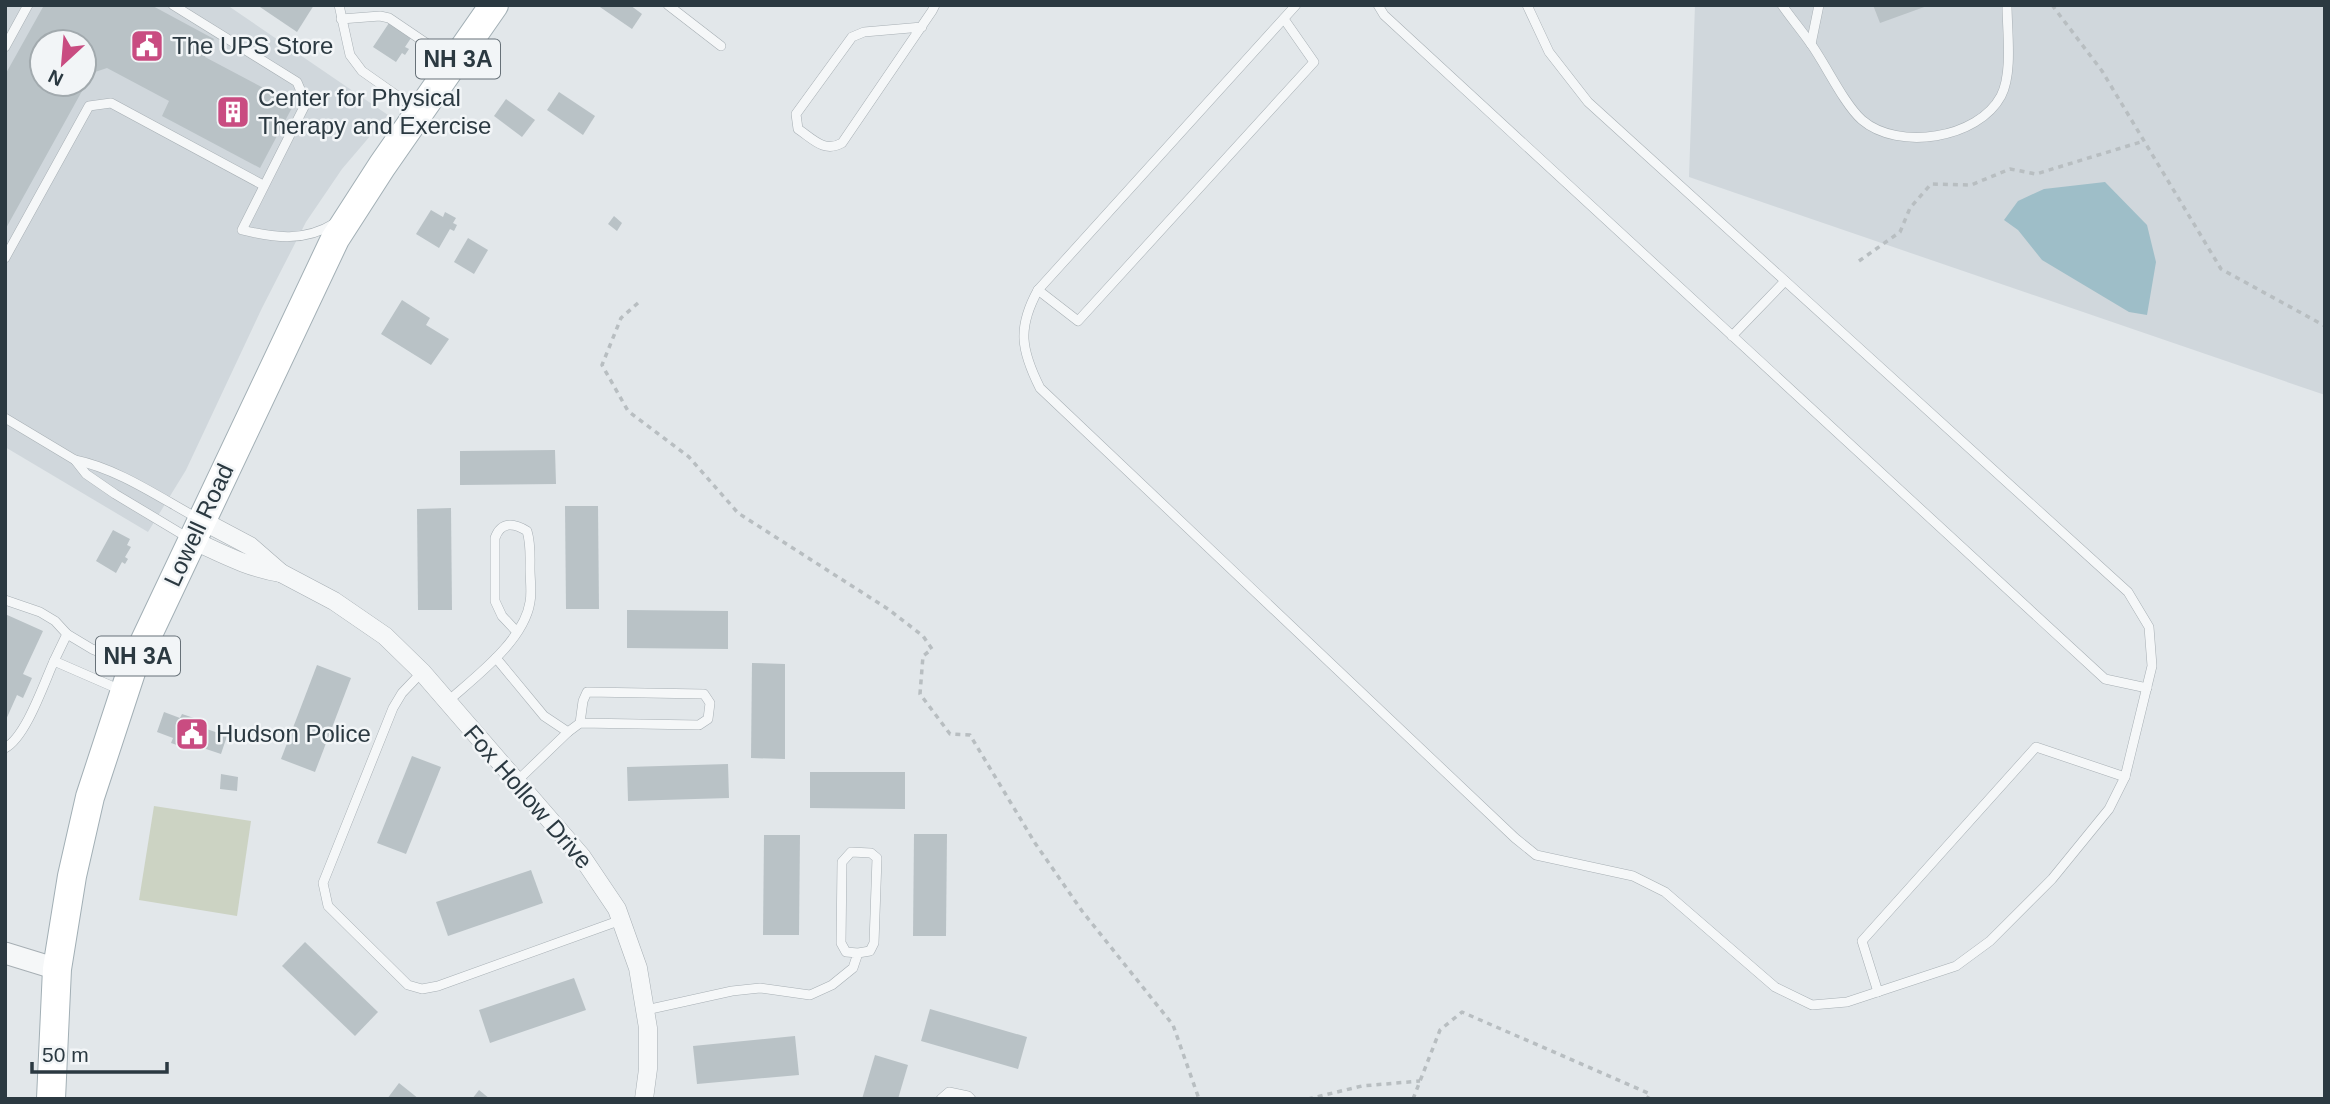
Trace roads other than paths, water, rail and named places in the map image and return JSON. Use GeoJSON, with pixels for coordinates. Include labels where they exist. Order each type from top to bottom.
{"type":"FeatureCollection","features":[{"type":"Feature","properties":{"kind":"main road","name":"Lowell Road"},"geometry":{"type":"LineString","coordinates":[[51,1099],[57,969],[82,829],[105,748],[129,679],[313,282],[351,212],[494,5]]}},
{"type":"Feature","properties":{"kind":"street","name":"Fox Hollow Drive"},"geometry":{"type":"LineString","coordinates":[[196,530],[250,546],[281,573],[369,623],[422,672],[582,857],[607,891],[621,919],[639,968],[646,1010],[648,1069],[644,1099]]}},
{"type":"Feature","properties":{"kind":"street"},"geometry":{"type":"LineString","coordinates":[[5,953],[57,969]]}},
{"type":"Feature","properties":{"kind":"lane"},"geometry":{"type":"LineString","coordinates":[[5,47],[28,5]]}},
{"type":"Feature","properties":{"kind":"lane"},"geometry":{"type":"LineString","coordinates":[[173,5],[297,82],[306,103],[242,230],[271,237],[299,237],[318,233],[351,212]]}},
{"type":"Feature","properties":{"kind":"lane"},"geometry":{"type":"LineString","coordinates":[[339,5],[350,55],[362,71],[420,112]]}},
{"type":"Feature","properties":{"kind":"lane"},"geometry":{"type":"LineString","coordinates":[[668,5],[721,46]]}},
{"type":"Feature","properties":{"kind":"lane"},"geometry":{"type":"LineString","coordinates":[[922,27],[864,32],[852,37],[796,114],[798,128],[824,147],[834,147],[842,143],[922,27],[935,5]]}},
{"type":"Feature","properties":{"kind":"lane"},"geometry":{"type":"LineString","coordinates":[[1296,5],[1038,290],[1026,312],[1023,342],[1028,365],[1040,388],[1535,855],[1633,876],[1665,892],[1775,987],[1812,1005],[1847,1002],[1956,966],[1990,941],[2052,879],[2109,809],[2125,777],[2152,666],[2149,626],[2128,592],[1588,102],[1549,52],[1527,5]]}},
{"type":"Feature","properties":{"kind":"lane"},"geometry":{"type":"LineString","coordinates":[[1378,5],[1384,16],[2105,679],[2147,688]]}},
{"type":"Feature","properties":{"kind":"lane"},"geometry":{"type":"LineString","coordinates":[[1782,5],[1861,119],[1876,129],[1908,138],[1927,138],[1977,121],[2000,97],[2007,71],[2007,5]]}},
{"type":"Feature","properties":{"kind":"lane"},"geometry":{"type":"LineString","coordinates":[[1811,44],[1819,5]]}},
{"type":"Feature","properties":{"kind":"lane"},"geometry":{"type":"LineString","coordinates":[[341,19],[380,16],[389,18],[455,63]]}},
{"type":"Feature","properties":{"kind":"lane"},"geometry":{"type":"LineString","coordinates":[[1038,290],[1078,321],[1287,92],[1314,62],[1283,19]]}},
{"type":"Feature","properties":{"kind":"lane"},"geometry":{"type":"LineString","coordinates":[[5,258],[89,106],[111,103],[263,184]]}},
{"type":"Feature","properties":{"kind":"lane"},"geometry":{"type":"LineString","coordinates":[[1732,336],[1785,281]]}},
{"type":"Feature","properties":{"kind":"lane"},"geometry":{"type":"LineString","coordinates":[[5,418],[75,460],[118,475],[196,530]]}},
{"type":"Feature","properties":{"kind":"lane"},"geometry":{"type":"LineString","coordinates":[[75,460],[86,474],[115,494],[196,530]]}},
{"type":"Feature","properties":{"kind":"lane"},"geometry":{"type":"LineString","coordinates":[[447,702],[496,657],[517,632],[530,601],[530,541],[527,531],[517,525],[506,525],[498,530],[495,538],[495,601],[502,617],[517,632]]}},
{"type":"Feature","properties":{"kind":"lane"},"geometry":{"type":"LineString","coordinates":[[5,600],[40,612],[55,621],[67,634],[92,649],[129,679]]}},
{"type":"Feature","properties":{"kind":"lane"},"geometry":{"type":"LineString","coordinates":[[5,748],[14,744],[21,732],[67,634]]}},
{"type":"Feature","properties":{"kind":"lane"},"geometry":{"type":"LineString","coordinates":[[496,657],[544,716],[568,732]]}},
{"type":"Feature","properties":{"kind":"lane"},"geometry":{"type":"LineString","coordinates":[[54,661],[129,679]]}},
{"type":"Feature","properties":{"kind":"lane"},"geometry":{"type":"LineString","coordinates":[[422,672],[402,693],[393,708],[323,883],[328,906],[408,985],[422,989],[438,986],[621,919]]}},
{"type":"Feature","properties":{"kind":"lane"},"geometry":{"type":"LineString","coordinates":[[516,782],[580,723],[699,724],[708,719],[710,703],[704,694],[587,692],[580,723]]}},
{"type":"Feature","properties":{"kind":"lane"},"geometry":{"type":"LineString","coordinates":[[1878,992],[1862,941],[2036,747],[2125,777]]}},
{"type":"Feature","properties":{"kind":"lane"},"geometry":{"type":"LineString","coordinates":[[851,852],[871,853],[877,858],[874,943],[870,951],[858,953],[846,953],[841,943],[842,862],[851,852]]}},
{"type":"Feature","properties":{"kind":"lane"},"geometry":{"type":"LineString","coordinates":[[646,1010],[732,991],[760,988],[810,995],[832,985],[853,968],[858,953]]}},
{"type":"Feature","properties":{"kind":"lane"},"geometry":{"type":"LineString","coordinates":[[941,1099],[949,1092],[971,1099]]}},
{"type":"Feature","properties":{"kind":"water"},"geometry":{"type":"Polygon","coordinates":[[[2105,182],[2147,225],[2156,262],[2147,315],[2129,312],[2042,260],[2018,230],[2004,220],[2018,201],[2044,189],[2105,182]]]}},
{"type":"Feature","properties":{"kind":"place","name":"The UPS Store"},"geometry":{"type":"Point","coordinates":[147,46]}},
{"type":"Feature","properties":{"kind":"place","name":"Center for Physical Therapy and Exercise"},"geometry":{"type":"Point","coordinates":[233,112]}},
{"type":"Feature","properties":{"kind":"place","name":"Hudson Police"},"geometry":{"type":"Point","coordinates":[192,734]}}]}
